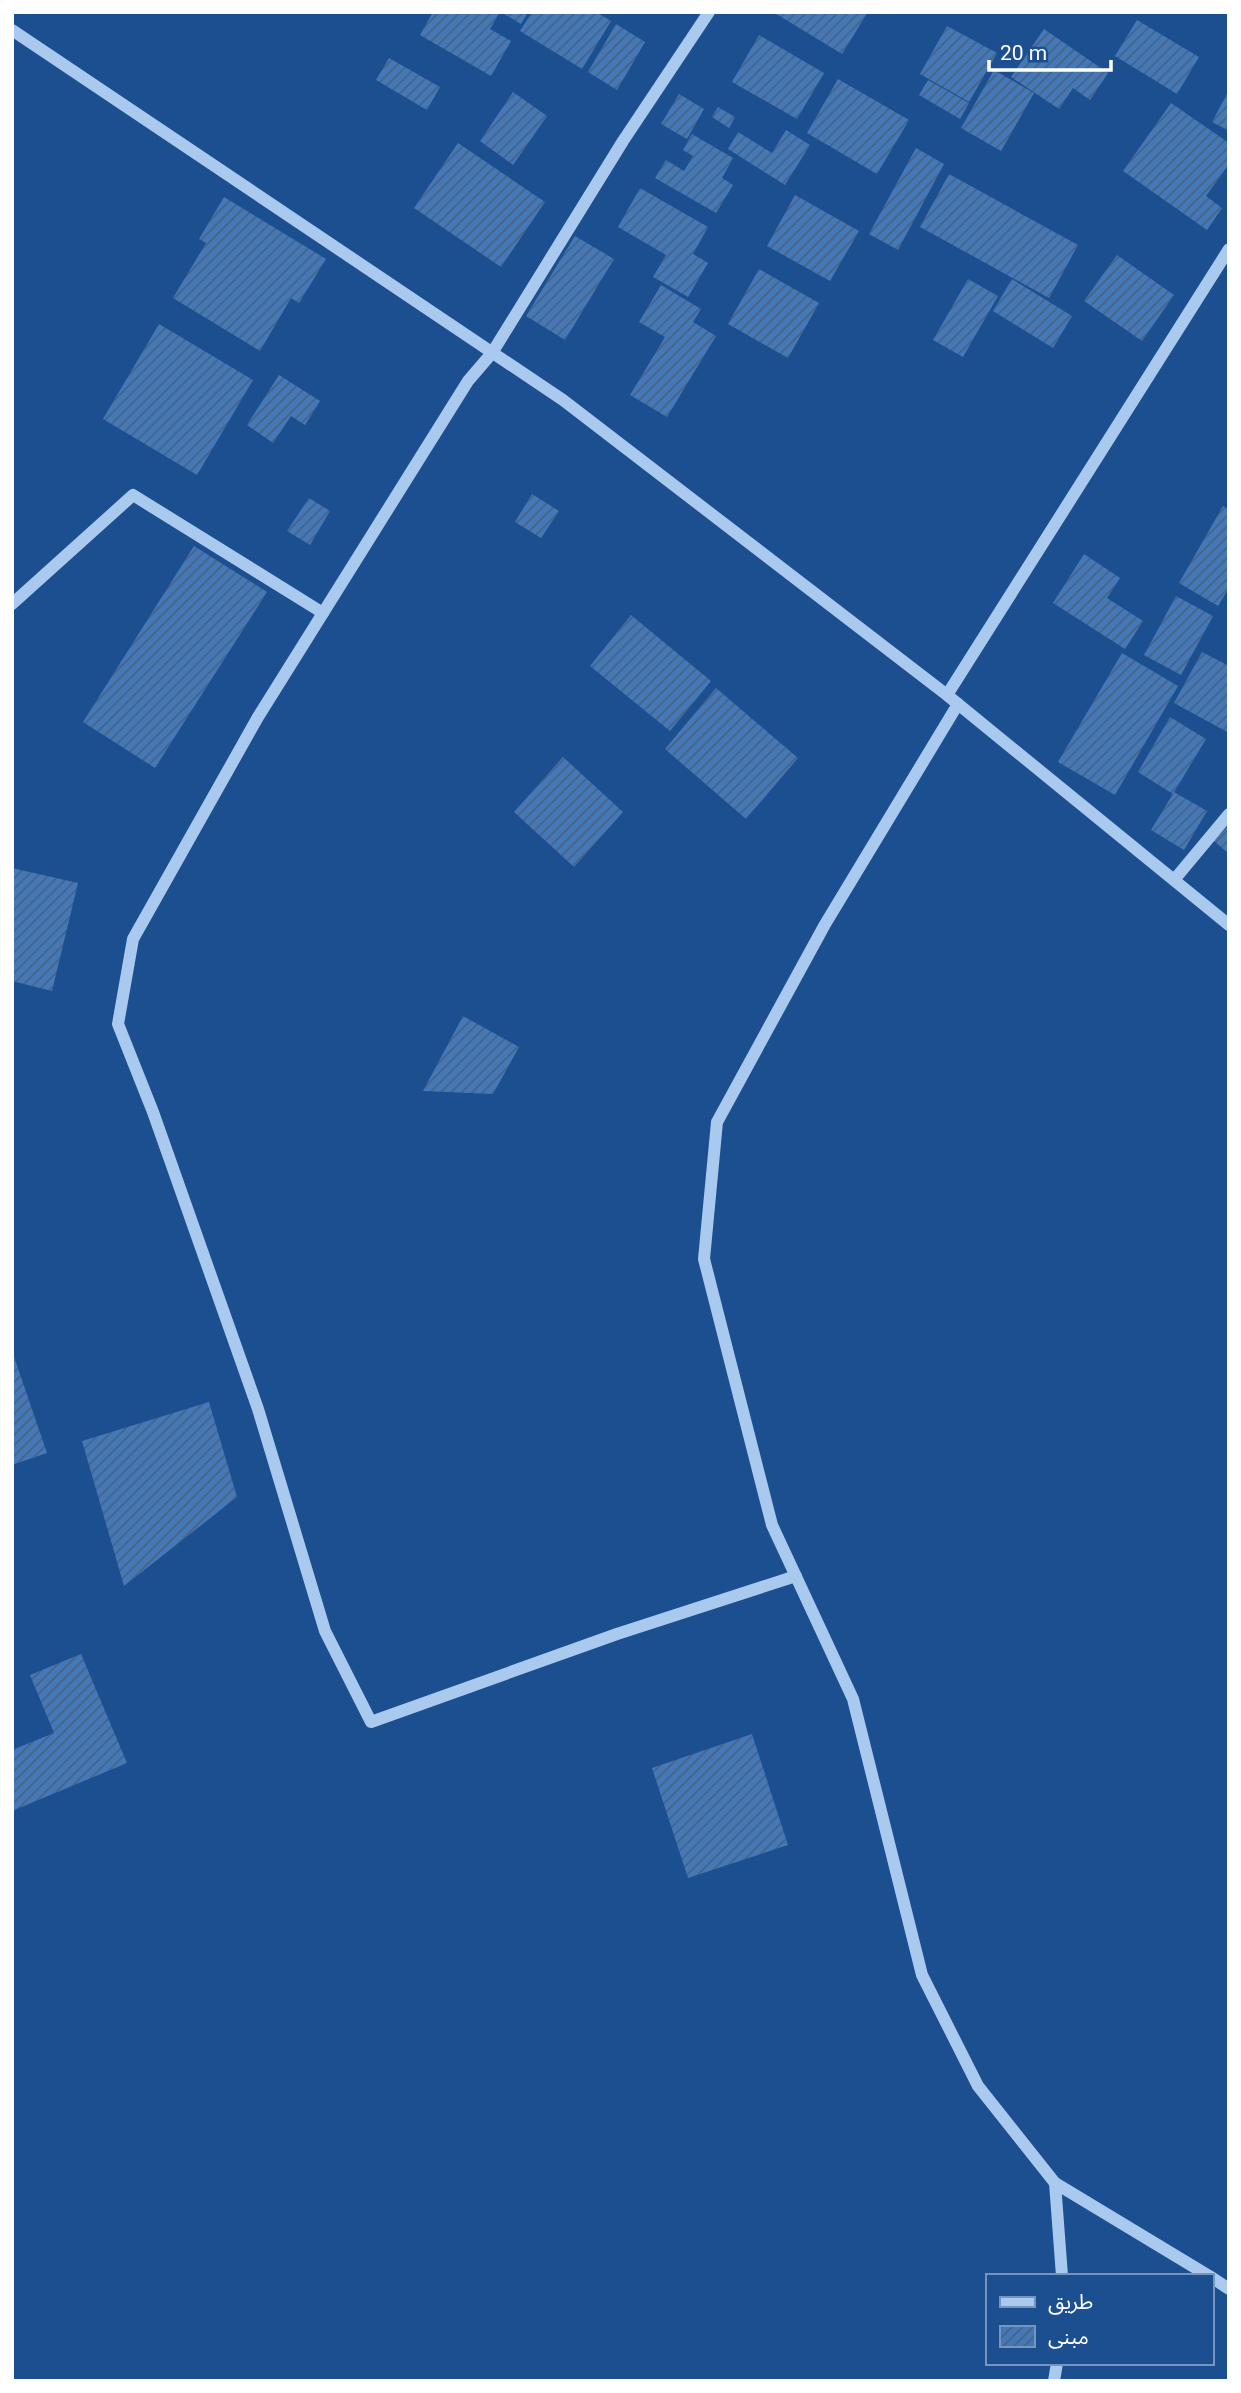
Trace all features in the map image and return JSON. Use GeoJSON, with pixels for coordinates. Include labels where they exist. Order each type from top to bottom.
{"type":"FeatureCollection","features":[{"type":"Feature","properties":{"kind":"street"},"geometry":{"type":"LineString","coordinates":[[709,12],[623,141],[492,353],[468,381],[258,717],[133,939],[118,1024],[157,1125],[258,1409],[325,1630],[371,1722],[617,1634],[796,1576]]}},
{"type":"Feature","properties":{"kind":"street"},"geometry":{"type":"LineString","coordinates":[[12,30],[563,400],[947,695],[1229,925]]}},
{"type":"Feature","properties":{"kind":"street"},"geometry":{"type":"LineString","coordinates":[[947,695],[1229,249]]}},
{"type":"Feature","properties":{"kind":"street"},"geometry":{"type":"LineString","coordinates":[[12,604],[133,495],[323,613]]}},
{"type":"Feature","properties":{"kind":"street"},"geometry":{"type":"LineString","coordinates":[[958,704],[824,926],[717,1122],[704,1259],[772,1525],[853,1699],[922,1975],[978,2086],[1055,2183],[1207,2274]]}},
{"type":"Feature","properties":{"kind":"street"},"geometry":{"type":"LineString","coordinates":[[1174,880],[1229,814]]}},
{"type":"Feature","properties":{"kind":"street"},"geometry":{"type":"LineString","coordinates":[[1055,2183],[1062,2274]]}},
{"type":"Feature","properties":{"kind":"street"},"geometry":{"type":"LineString","coordinates":[[1213,2278],[1229,2289]]}},
{"type":"Feature","properties":{"kind":"building"},"geometry":{"type":"Polygon","coordinates":[[[433,12],[500,12],[490,29],[511,41],[491,76],[420,35],[433,12]]]}},
{"type":"Feature","properties":{"kind":"building"},"geometry":{"type":"Polygon","coordinates":[[[501,12],[528,12],[521,24],[501,12]]]}},
{"type":"Feature","properties":{"kind":"building"},"geometry":{"type":"Polygon","coordinates":[[[532,12],[596,12],[611,21],[582,69],[520,31],[532,12]]]}},
{"type":"Feature","properties":{"kind":"building"},"geometry":{"type":"Polygon","coordinates":[[[773,12],[868,12],[842,54],[773,12]]]}},
{"type":"Feature","properties":{"kind":"building"},"geometry":{"type":"Polygon","coordinates":[[[1137,20],[1199,57],[1177,94],[1115,56],[1137,20]]]}},
{"type":"Feature","properties":{"kind":"building"},"geometry":{"type":"Polygon","coordinates":[[[616,24],[645,42],[617,90],[588,72],[616,24]]]}},
{"type":"Feature","properties":{"kind":"building"},"geometry":{"type":"Polygon","coordinates":[[[947,26],[997,53],[969,102],[920,74],[947,26]]]}},
{"type":"Feature","properties":{"kind":"building"},"geometry":{"type":"Polygon","coordinates":[[[1044,29],[1108,73],[1090,100],[1073,88],[1059,109],[1011,77],[1044,29]]]}},
{"type":"Feature","properties":{"kind":"building"},"geometry":{"type":"Polygon","coordinates":[[[759,35],[824,73],[797,119],[732,82],[759,35]]]}},
{"type":"Feature","properties":{"kind":"building"},"geometry":{"type":"Polygon","coordinates":[[[389,58],[440,87],[427,110],[376,80],[389,58]]]}},
{"type":"Feature","properties":{"kind":"building"},"geometry":{"type":"Polygon","coordinates":[[[994,70],[1034,93],[1001,151],[961,128],[994,70]]]}},
{"type":"Feature","properties":{"kind":"building"},"geometry":{"type":"Polygon","coordinates":[[[838,79],[909,120],[877,174],[807,133],[838,79]]]}},
{"type":"Feature","properties":{"kind":"building"},"geometry":{"type":"Polygon","coordinates":[[[928,80],[969,103],[960,119],[919,95],[928,80]]]}},
{"type":"Feature","properties":{"kind":"building"},"geometry":{"type":"Polygon","coordinates":[[[1229,90],[1229,131],[1212,122],[1229,90]]]}},
{"type":"Feature","properties":{"kind":"building"},"geometry":{"type":"Polygon","coordinates":[[[513,92],[547,116],[513,165],[480,141],[513,92]]]}},
{"type":"Feature","properties":{"kind":"building"},"geometry":{"type":"Polygon","coordinates":[[[679,94],[704,109],[687,139],[661,124],[679,94]]]}},
{"type":"Feature","properties":{"kind":"building"},"geometry":{"type":"Polygon","coordinates":[[[1171,103],[1229,143],[1229,164],[1206,196],[1222,208],[1207,230],[1123,171],[1171,103]]]}},
{"type":"Feature","properties":{"kind":"building"},"geometry":{"type":"Polygon","coordinates":[[[718,107],[735,117],[729,128],[712,117],[718,107]]]}},
{"type":"Feature","properties":{"kind":"building"},"geometry":{"type":"Polygon","coordinates":[[[786,130],[810,145],[785,185],[728,149],[738,132],[772,153],[786,130]]]}},
{"type":"Feature","properties":{"kind":"building"},"geometry":{"type":"Polygon","coordinates":[[[692,134],[733,158],[722,178],[733,185],[716,213],[655,178],[666,160],[684,171],[693,156],[683,150],[692,134]]]}},
{"type":"Feature","properties":{"kind":"building"},"geometry":{"type":"Polygon","coordinates":[[[458,143],[545,202],[501,267],[414,208],[458,143]]]}},
{"type":"Feature","properties":{"kind":"building"},"geometry":{"type":"Polygon","coordinates":[[[916,148],[944,164],[898,250],[869,234],[916,148]]]}},
{"type":"Feature","properties":{"kind":"building"},"geometry":{"type":"Polygon","coordinates":[[[949,174],[1078,245],[1049,298],[920,227],[949,174]]]}},
{"type":"Feature","properties":{"kind":"building"},"geometry":{"type":"Polygon","coordinates":[[[640,188],[708,227],[693,254],[708,263],[688,297],[653,277],[666,255],[618,227],[640,188]]]}},
{"type":"Feature","properties":{"kind":"building"},"geometry":{"type":"Polygon","coordinates":[[[795,195],[859,231],[830,281],[767,246],[795,195]]]}},
{"type":"Feature","properties":{"kind":"building"},"geometry":{"type":"Polygon","coordinates":[[[224,197],[326,259],[299,303],[291,298],[260,351],[173,298],[206,243],[199,239],[224,197]]]}},
{"type":"Feature","properties":{"kind":"building"},"geometry":{"type":"Polygon","coordinates":[[[575,236],[614,259],[565,340],[526,316],[575,236]]]}},
{"type":"Feature","properties":{"kind":"building"},"geometry":{"type":"Polygon","coordinates":[[[1117,255],[1174,295],[1142,341],[1084,301],[1117,255]]]}},
{"type":"Feature","properties":{"kind":"building"},"geometry":{"type":"Polygon","coordinates":[[[759,269],[819,303],[788,358],[728,324],[759,269]]]}},
{"type":"Feature","properties":{"kind":"building"},"geometry":{"type":"Polygon","coordinates":[[[968,279],[998,296],[963,357],[933,340],[968,279]]]}},
{"type":"Feature","properties":{"kind":"building"},"geometry":{"type":"Polygon","coordinates":[[[1012,279],[1072,316],[1053,348],[993,311],[1012,279]]]}},
{"type":"Feature","properties":{"kind":"building"},"geometry":{"type":"Polygon","coordinates":[[[661,285],[701,309],[693,322],[716,336],[667,417],[630,395],[665,337],[639,322],[661,285]]]}},
{"type":"Feature","properties":{"kind":"building"},"geometry":{"type":"Polygon","coordinates":[[[159,324],[253,380],[197,475],[103,419],[159,324]]]}},
{"type":"Feature","properties":{"kind":"building"},"geometry":{"type":"Polygon","coordinates":[[[279,375],[320,401],[305,425],[291,416],[273,443],[247,425],[279,375]]]}},
{"type":"Feature","properties":{"kind":"building"},"geometry":{"type":"Polygon","coordinates":[[[532,494],[559,511],[541,538],[515,522],[532,494]]]}},
{"type":"Feature","properties":{"kind":"building"},"geometry":{"type":"Polygon","coordinates":[[[309,498],[330,511],[310,545],[287,531],[309,498]]]}},
{"type":"Feature","properties":{"kind":"building"},"geometry":{"type":"Polygon","coordinates":[[[1223,506],[1229,509],[1229,588],[1218,606],[1179,583],[1223,506]]]}},
{"type":"Feature","properties":{"kind":"building"},"geometry":{"type":"Polygon","coordinates":[[[194,546],[267,592],[155,768],[83,722],[194,546]]]}},
{"type":"Feature","properties":{"kind":"building"},"geometry":{"type":"Polygon","coordinates":[[[1084,554],[1120,578],[1107,598],[1143,621],[1125,649],[1053,603],[1084,554]]]}},
{"type":"Feature","properties":{"kind":"building"},"geometry":{"type":"Polygon","coordinates":[[[1176,596],[1213,616],[1181,675],[1144,655],[1176,596]]]}},
{"type":"Feature","properties":{"kind":"building"},"geometry":{"type":"Polygon","coordinates":[[[631,615],[711,681],[670,731],[590,666],[631,615]]]}},
{"type":"Feature","properties":{"kind":"building"},"geometry":{"type":"Polygon","coordinates":[[[1202,652],[1229,666],[1229,733],[1174,703],[1202,652]]]}},
{"type":"Feature","properties":{"kind":"building"},"geometry":{"type":"Polygon","coordinates":[[[1122,653],[1178,686],[1115,795],[1058,762],[1122,653]]]}},
{"type":"Feature","properties":{"kind":"building"},"geometry":{"type":"Polygon","coordinates":[[[716,688],[798,758],[746,819],[665,749],[716,688]]]}},
{"type":"Feature","properties":{"kind":"building"},"geometry":{"type":"Polygon","coordinates":[[[1170,717],[1206,739],[1173,794],[1138,772],[1170,717]]]}},
{"type":"Feature","properties":{"kind":"building"},"geometry":{"type":"Polygon","coordinates":[[[563,757],[623,812],[574,867],[514,812],[563,757]]]}},
{"type":"Feature","properties":{"kind":"building"},"geometry":{"type":"Polygon","coordinates":[[[1174,792],[1207,811],[1184,850],[1151,830],[1174,792]]]}},
{"type":"Feature","properties":{"kind":"building"},"geometry":{"type":"Polygon","coordinates":[[[1229,825],[1229,854],[1214,841],[1229,825]]]}},
{"type":"Feature","properties":{"kind":"building"},"geometry":{"type":"Polygon","coordinates":[[[12,868],[78,883],[52,991],[12,981],[12,868]]]}},
{"type":"Feature","properties":{"kind":"building"},"geometry":{"type":"Polygon","coordinates":[[[463,1016],[519,1047],[493,1094],[423,1091],[463,1016]]]}},
{"type":"Feature","properties":{"kind":"building"},"geometry":{"type":"Polygon","coordinates":[[[12,1351],[47,1453],[12,1465],[12,1351]]]}},
{"type":"Feature","properties":{"kind":"building"},"geometry":{"type":"Polygon","coordinates":[[[209,1402],[237,1497],[124,1586],[82,1441],[209,1402]]]}},
{"type":"Feature","properties":{"kind":"building"},"geometry":{"type":"Polygon","coordinates":[[[81,1654],[127,1763],[12,1811],[12,1750],[54,1733],[30,1675],[81,1654]]]}},
{"type":"Feature","properties":{"kind":"building"},"geometry":{"type":"Polygon","coordinates":[[[752,1734],[788,1845],[688,1878],[652,1768],[752,1734]]]}}]}
